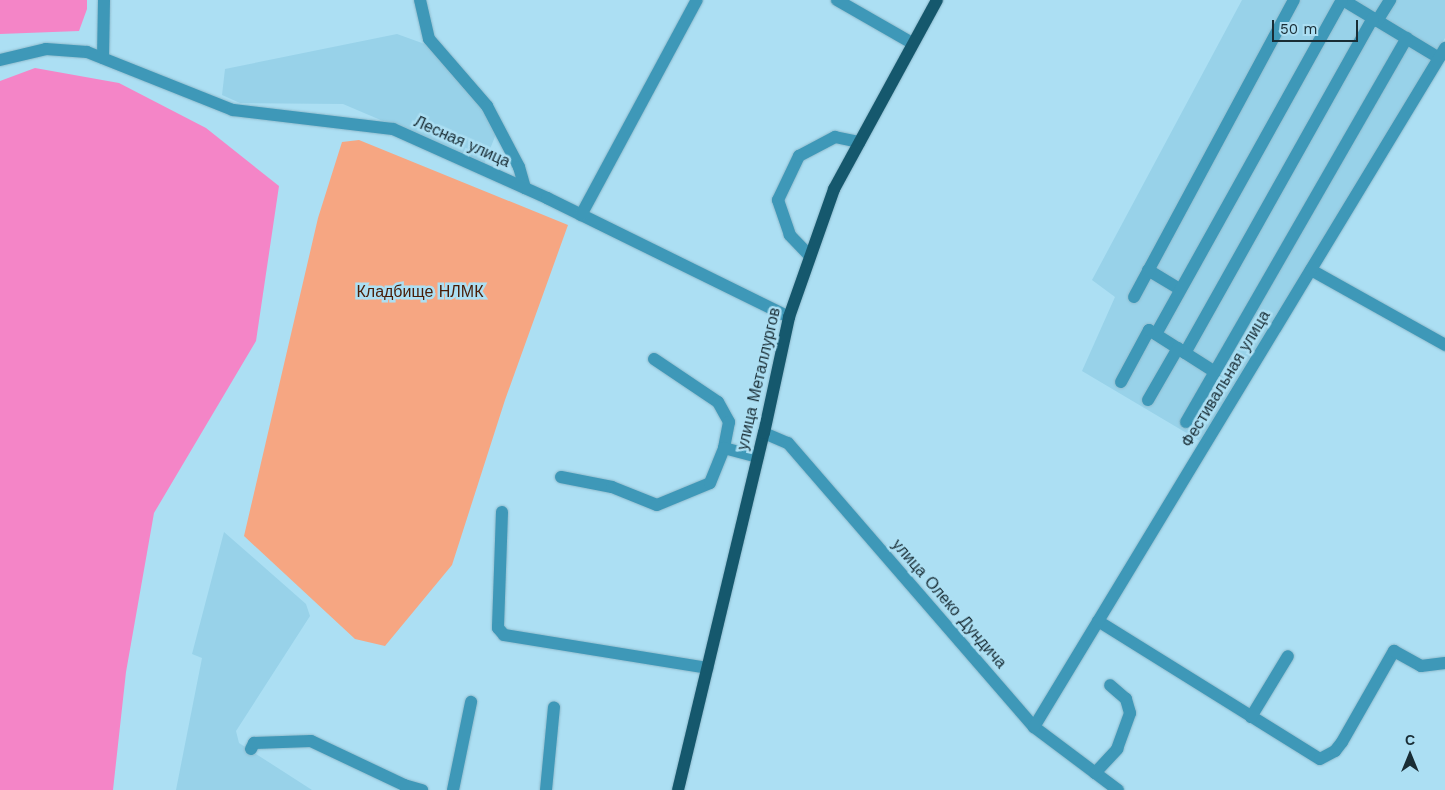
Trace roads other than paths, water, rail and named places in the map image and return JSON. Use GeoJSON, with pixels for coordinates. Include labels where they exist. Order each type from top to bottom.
{"type":"FeatureCollection","features":[{"type":"Feature","properties":{"kind":"main road","name":"улица Металлургов"},"geometry":{"type":"LineString","coordinates":[[678,790],[764,433],[788,317],[834,189],[937,0]]}},
{"type":"Feature","properties":{"kind":"street"},"geometry":{"type":"LineString","coordinates":[[103,58],[104,0]]}},
{"type":"Feature","properties":{"kind":"street"},"geometry":{"type":"LineString","coordinates":[[420,0],[429,39],[487,106],[519,166],[525,188]]}},
{"type":"Feature","properties":{"kind":"street"},"geometry":{"type":"LineString","coordinates":[[581,214],[697,0]]}},
{"type":"Feature","properties":{"kind":"street"},"geometry":{"type":"LineString","coordinates":[[837,0],[912,43]]}},
{"type":"Feature","properties":{"kind":"street"},"geometry":{"type":"LineString","coordinates":[[1134,297],[1294,0]]}},
{"type":"Feature","properties":{"kind":"street"},"geometry":{"type":"LineString","coordinates":[[1148,400],[1182,351],[1375,19],[1390,0]]}},
{"type":"Feature","properties":{"kind":"street"},"geometry":{"type":"LineString","coordinates":[[1156,334],[1345,1],[1407,38],[1442,53]]}},
{"type":"Feature","properties":{"kind":"street"},"geometry":{"type":"LineString","coordinates":[[1186,422],[1407,38]]}},
{"type":"Feature","properties":{"kind":"street","name":"Лесная улица"},"geometry":{"type":"LineString","coordinates":[[0,60],[46,49],[87,52],[233,110],[393,129],[581,214],[788,317]]}},
{"type":"Feature","properties":{"kind":"street","name":"Фестивальная улица"},"geometry":{"type":"LineString","coordinates":[[1034,727],[1442,53]]}},
{"type":"Feature","properties":{"kind":"street"},"geometry":{"type":"LineString","coordinates":[[809,255],[790,235],[778,200],[799,156],[835,137],[859,142]]}},
{"type":"Feature","properties":{"kind":"street"},"geometry":{"type":"LineString","coordinates":[[1148,270],[1180,289]]}},
{"type":"Feature","properties":{"kind":"street"},"geometry":{"type":"LineString","coordinates":[[1311,270],[1445,345]]}},
{"type":"Feature","properties":{"kind":"street"},"geometry":{"type":"LineString","coordinates":[[1121,382],[1149,330],[1215,372]]}},
{"type":"Feature","properties":{"kind":"street"},"geometry":{"type":"LineString","coordinates":[[561,477],[612,487],[657,505],[710,483],[724,448],[729,422],[718,402],[654,359]]}},
{"type":"Feature","properties":{"kind":"street","name":"улица Олеко Дундича"},"geometry":{"type":"LineString","coordinates":[[764,433],[788,443],[1034,727],[1118,790]]}},
{"type":"Feature","properties":{"kind":"street"},"geometry":{"type":"LineString","coordinates":[[724,448],[758,456]]}},
{"type":"Feature","properties":{"kind":"street"},"geometry":{"type":"LineString","coordinates":[[502,512],[498,628],[504,634],[708,668]]}},
{"type":"Feature","properties":{"kind":"street"},"geometry":{"type":"LineString","coordinates":[[1098,621],[1320,759],[1335,751],[1342,742],[1394,651],[1421,666],[1445,663]]}},
{"type":"Feature","properties":{"kind":"street"},"geometry":{"type":"LineString","coordinates":[[1251,717],[1288,656]]}},
{"type":"Feature","properties":{"kind":"street"},"geometry":{"type":"LineString","coordinates":[[1095,772],[1117,749],[1130,713],[1126,699],[1110,685]]}},
{"type":"Feature","properties":{"kind":"street"},"geometry":{"type":"LineString","coordinates":[[453,790],[471,702]]}},
{"type":"Feature","properties":{"kind":"street"},"geometry":{"type":"LineString","coordinates":[[546,790],[554,707]]}},
{"type":"Feature","properties":{"kind":"street"},"geometry":{"type":"LineString","coordinates":[[251,749],[254,744],[311,741],[404,785],[422,790]]}},
{"type":"Feature","properties":{"kind":"park label","name":"Кладбище НЛМК"},"geometry":{"type":"Point","coordinates":[420,292]}}]}
